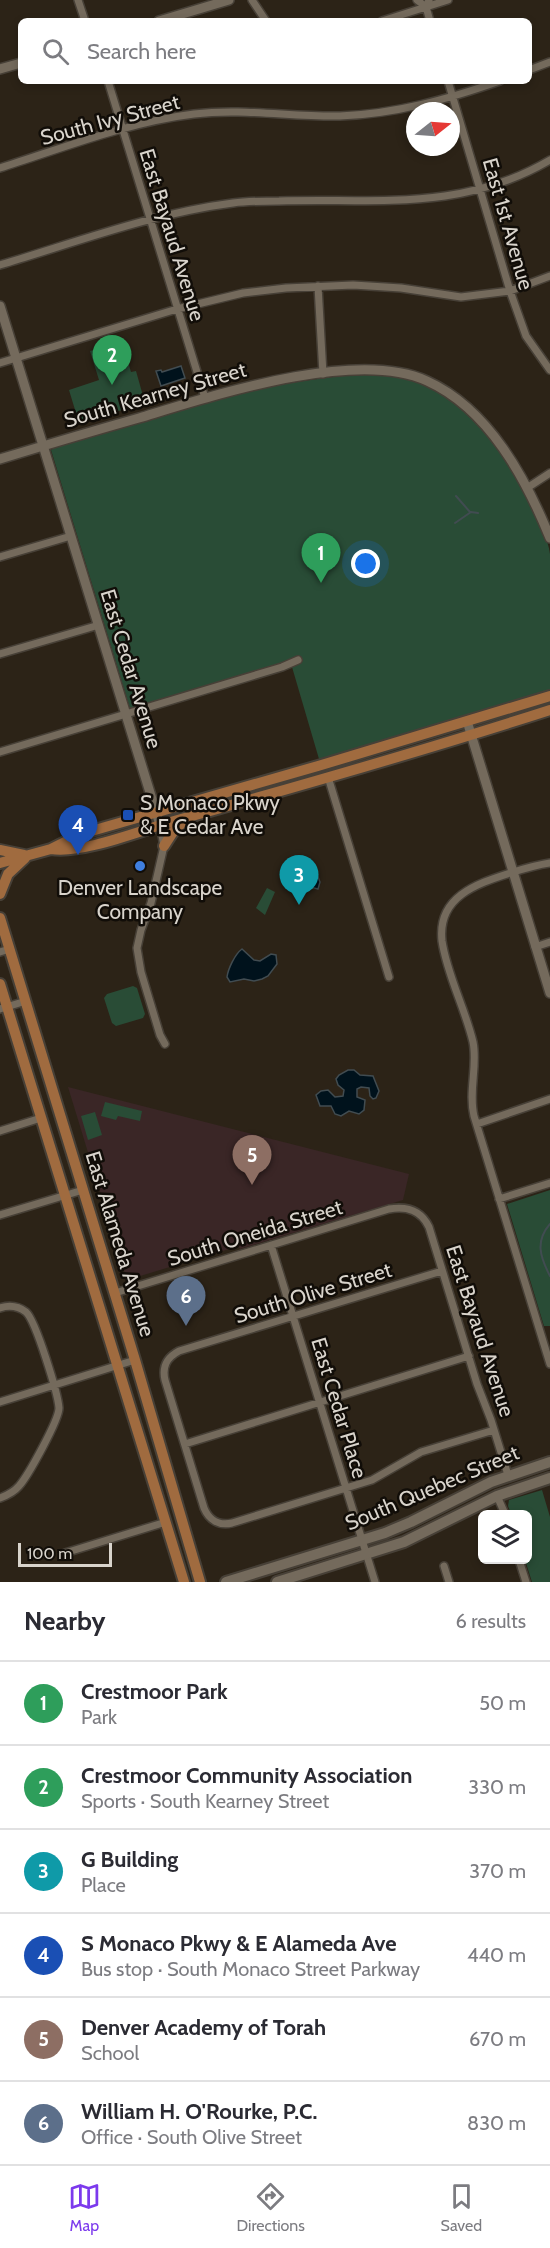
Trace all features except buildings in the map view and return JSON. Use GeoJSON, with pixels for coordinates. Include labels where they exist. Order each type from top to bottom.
{"type":"FeatureCollection","features":[{"type":"Feature","properties":{"kind":"main road"},"geometry":{"type":"LineString","coordinates":[[0,863],[51,849],[81,834],[550,696]]}},
{"type":"Feature","properties":{"kind":"main road"},"geometry":{"type":"LineString","coordinates":[[51,849],[81,847],[278,792],[550,710]]}},
{"type":"Feature","properties":{"kind":"main road"},"geometry":{"type":"LineString","coordinates":[[328,777],[336,767],[357,760],[374,749]]}},
{"type":"Feature","properties":{"kind":"main road"},"geometry":{"type":"LineString","coordinates":[[278,792],[292,781],[317,772],[318,766]]}},
{"type":"Feature","properties":{"kind":"main road"},"geometry":{"type":"LineString","coordinates":[[164,846],[187,817]]}},
{"type":"Feature","properties":{"kind":"main road"},"geometry":{"type":"LineString","coordinates":[[0,850],[27,855]]}},
{"type":"Feature","properties":{"kind":"main road"},"geometry":{"type":"LineString","coordinates":[[0,894],[8,874],[27,855]]}},
{"type":"Feature","properties":{"kind":"main road","name":"East Alameda Avenue"},"geometry":{"type":"LineString","coordinates":[[0,918],[5,950],[26,1001],[200,1582]]}},
{"type":"Feature","properties":{"kind":"main road","name":"East Alameda Avenue"},"geometry":{"type":"LineString","coordinates":[[0,984],[3,1008],[41,1118],[184,1582]]}},
{"type":"Feature","properties":{"kind":"main road","name":"South Quebec Street"},"geometry":{"type":"LineString","coordinates":[[226,1582],[398,1528],[508,1475],[550,1462]]}},
{"type":"Feature","properties":{"kind":"main road","name":"South Quebec Street"},"geometry":{"type":"LineString","coordinates":[[277,1582],[404,1542],[497,1496],[550,1478]]}},
{"type":"Feature","properties":{"kind":"street"},"geometry":{"type":"LineString","coordinates":[[78,0],[84,18]]}},
{"type":"Feature","properties":{"kind":"street"},"geometry":{"type":"LineString","coordinates":[[169,18],[229,0]]}},
{"type":"Feature","properties":{"kind":"street"},"geometry":{"type":"LineString","coordinates":[[252,0],[264,18]]}},
{"type":"Feature","properties":{"kind":"street"},"geometry":{"type":"LineString","coordinates":[[417,0],[428,4]]}},
{"type":"Feature","properties":{"kind":"street"},"geometry":{"type":"LineString","coordinates":[[390,18],[428,4],[448,0]]}},
{"type":"Feature","properties":{"kind":"street"},"geometry":{"type":"LineString","coordinates":[[532,69],[550,62]]}},
{"type":"Feature","properties":{"kind":"street"},"geometry":{"type":"LineString","coordinates":[[0,69],[18,64]]}},
{"type":"Feature","properties":{"kind":"street","name":"East Bayaud Avenue"},"geometry":{"type":"LineString","coordinates":[[109,84],[205,398]]}},
{"type":"Feature","properties":{"kind":"street","name":"East 1st Avenue"},"geometry":{"type":"LineString","coordinates":[[449,84],[510,291],[526,336],[550,370]]}},
{"type":"Feature","properties":{"kind":"street","name":"South Ivy Street"},"geometry":{"type":"LineString","coordinates":[[0,168],[123,130],[194,114],[266,112],[326,116],[362,115],[409,108],[491,84]]}},
{"type":"Feature","properties":{"kind":"street"},"geometry":{"type":"LineString","coordinates":[[0,265],[149,220],[234,202],[399,201],[433,198],[481,189],[519,177],[550,160]]}},
{"type":"Feature","properties":{"kind":"street"},"geometry":{"type":"LineString","coordinates":[[0,363],[177,309],[243,293],[353,285],[401,288],[462,297],[510,291],[550,276]]}},
{"type":"Feature","properties":{"kind":"street"},"geometry":{"type":"LineString","coordinates":[[318,286],[323,374]]}},
{"type":"Feature","properties":{"kind":"street","name":"East Cedar Avenue"},"geometry":{"type":"LineString","coordinates":[[0,306],[99,625],[164,846],[151,903],[137,948],[151,1005],[165,1044]]}},
{"type":"Feature","properties":{"kind":"street","name":"South Kearney Street"},"geometry":{"type":"LineString","coordinates":[[0,459],[205,398],[273,381],[323,374],[392,370],[409,374],[443,389],[473,413],[501,447],[527,488],[550,538]]}},
{"type":"Feature","properties":{"kind":"street"},"geometry":{"type":"LineString","coordinates":[[527,488],[550,473]]}},
{"type":"Feature","properties":{"kind":"street"},"geometry":{"type":"LineString","coordinates":[[0,557],[71,536]]}},
{"type":"Feature","properties":{"kind":"street"},"geometry":{"type":"LineString","coordinates":[[0,654],[99,625]]}},
{"type":"Feature","properties":{"kind":"street"},"geometry":{"type":"LineString","coordinates":[[0,752],[282,667],[298,660]]}},
{"type":"Feature","properties":{"kind":"street"},"geometry":{"type":"LineString","coordinates":[[467,721],[550,993]]}},
{"type":"Feature","properties":{"kind":"street"},"geometry":{"type":"LineString","coordinates":[[328,777],[389,977]]}},
{"type":"Feature","properties":{"kind":"street"},"geometry":{"type":"LineString","coordinates":[[550,863],[513,872],[464,891],[454,901],[443,926],[444,951],[473,1044],[472,1098],[477,1124],[546,1337],[550,1364]]}},
{"type":"Feature","properties":{"kind":"street"},"geometry":{"type":"LineString","coordinates":[[536,947],[550,942]]}},
{"type":"Feature","properties":{"kind":"street"},"geometry":{"type":"LineString","coordinates":[[3,1008],[26,1001]]}},
{"type":"Feature","properties":{"kind":"street"},"geometry":{"type":"LineString","coordinates":[[477,1124],[550,1099]]}},
{"type":"Feature","properties":{"kind":"street"},"geometry":{"type":"LineString","coordinates":[[0,1131],[41,1118]]}},
{"type":"Feature","properties":{"kind":"street"},"geometry":{"type":"LineString","coordinates":[[500,1198],[550,1183]]}},
{"type":"Feature","properties":{"kind":"street"},"geometry":{"type":"LineString","coordinates":[[0,1215],[83,1190]]}},
{"type":"Feature","properties":{"kind":"street","name":"East Bayaud Avenue"},"geometry":{"type":"LineString","coordinates":[[406,1208],[419,1213],[427,1222],[508,1475]]}},
{"type":"Feature","properties":{"kind":"street","name":"South Oneida Street"},"geometry":{"type":"LineString","coordinates":[[115,1293],[389,1209],[406,1208]]}},
{"type":"Feature","properties":{"kind":"street","name":"East Cedar Place"},"geometry":{"type":"LineString","coordinates":[[271,1245],[375,1582]]}},
{"type":"Feature","properties":{"kind":"street","name":"South Olive Street"},"geometry":{"type":"LineString","coordinates":[[185,1444],[165,1380],[165,1365],[169,1358],[179,1352],[442,1271]]}},
{"type":"Feature","properties":{"kind":"street"},"geometry":{"type":"LineString","coordinates":[[0,1308],[17,1307],[29,1315],[34,1323],[59,1409],[54,1424],[24,1479],[13,1492],[0,1498]]}},
{"type":"Feature","properties":{"kind":"street"},"geometry":{"type":"LineString","coordinates":[[469,1356],[185,1444],[204,1508],[215,1522],[232,1523],[378,1478],[421,1452],[494,1430]]}},
{"type":"Feature","properties":{"kind":"street"},"geometry":{"type":"LineString","coordinates":[[0,1402],[135,1360]]}},
{"type":"Feature","properties":{"kind":"street"},"geometry":{"type":"LineString","coordinates":[[497,1496],[503,1510]]}},
{"type":"Feature","properties":{"kind":"street"},"geometry":{"type":"LineString","coordinates":[[65,1553],[166,1522]]}},
{"type":"Feature","properties":{"kind":"street"},"geometry":{"type":"LineString","coordinates":[[520,1564],[526,1582]]}},
{"type":"Feature","properties":{"kind":"street"},"geometry":{"type":"LineString","coordinates":[[444,1566],[449,1582]]}},
{"type":"Feature","properties":{"kind":"shaded area"},"geometry":{"type":"Polygon","coordinates":[[[68,1087],[409,1174],[403,1200],[127,1280],[68,1087]]]}},
{"type":"Feature","properties":{"kind":"green space"},"geometry":{"type":"Polygon","coordinates":[[[122,342],[131,372],[136,371],[145,403],[79,423],[69,390],[99,380],[90,351],[122,342]]]}},
{"type":"Feature","properties":{"kind":"green space"},"geometry":{"type":"Polygon","coordinates":[[[373,374],[401,378],[426,386],[449,399],[469,415],[486,434],[516,479],[542,528],[550,554],[550,691],[319,759],[292,667],[132,715],[51,450],[73,441],[243,393],[306,380],[373,374]]]}},
{"type":"Feature","properties":{"kind":"green space"},"geometry":{"type":"Polygon","coordinates":[[[267,888],[275,892],[265,915],[256,908],[267,888]]]}},
{"type":"Feature","properties":{"kind":"green space"},"geometry":{"type":"Polygon","coordinates":[[[133,986],[137,988],[145,1014],[143,1018],[116,1026],[112,1023],[104,998],[107,994],[133,986]]]}},
{"type":"Feature","properties":{"kind":"green space"},"geometry":{"type":"Polygon","coordinates":[[[105,1102],[142,1111],[140,1121],[118,1116],[116,1120],[101,1116],[105,1102]]]}},
{"type":"Feature","properties":{"kind":"green space"},"geometry":{"type":"Polygon","coordinates":[[[95,1112],[102,1135],[88,1140],[81,1116],[95,1112]]]}},
{"type":"Feature","properties":{"kind":"green space"},"geometry":{"type":"Polygon","coordinates":[[[550,1190],[550,1326],[544,1326],[507,1204],[550,1190]]]}},
{"type":"Feature","properties":{"kind":"green space"},"geometry":{"type":"Polygon","coordinates":[[[542,1490],[550,1517],[550,1582],[532,1582],[526,1564],[532,1564],[532,1510],[510,1510],[509,1500],[542,1490]]]}},
{"type":"Feature","properties":{"kind":"water"},"geometry":{"type":"Polygon","coordinates":[[[181,366],[185,378],[161,386],[156,371],[161,370],[162,372],[181,366]]]}},
{"type":"Feature","properties":{"kind":"water"},"geometry":{"type":"Polygon","coordinates":[[[316,872],[320,882],[318,889],[309,886],[303,878],[316,872]]]}},
{"type":"Feature","properties":{"kind":"water"},"geometry":{"type":"Polygon","coordinates":[[[242,949],[254,960],[260,961],[271,954],[276,955],[277,964],[268,976],[262,979],[230,982],[227,977],[229,970],[234,958],[242,949]]]}},
{"type":"Feature","properties":{"kind":"water"},"geometry":{"type":"Polygon","coordinates":[[[348,1070],[354,1070],[360,1075],[373,1076],[379,1091],[373,1099],[369,1088],[357,1089],[357,1097],[365,1100],[364,1110],[359,1114],[349,1111],[341,1116],[335,1114],[331,1106],[320,1106],[316,1095],[328,1090],[335,1097],[343,1096],[344,1090],[338,1085],[336,1079],[348,1070]]]}},
{"type":"Feature","properties":{"kind":"waterway"},"geometry":{"type":"LineString","coordinates":[[456,496],[470,512]]}},
{"type":"Feature","properties":{"kind":"waterway"},"geometry":{"type":"LineString","coordinates":[[455,523],[471,512],[478,513]]}},
{"type":"Feature","properties":{"kind":"waterway"},"geometry":{"type":"LineString","coordinates":[[550,1224],[545,1230],[541,1243],[542,1256],[550,1276]]}},
{"type":"Feature","properties":{"kind":"place","name":"Crestmoor Community Association"},"geometry":{"type":"Point","coordinates":[112,385]}},
{"type":"Feature","properties":{"kind":"place","name":"Crestmoor Park"},"geometry":{"type":"Point","coordinates":[321,583]}},
{"type":"Feature","properties":{"kind":"place","name":"S Monaco Pkwy & E Cedar Ave"},"geometry":{"type":"Point","coordinates":[128,815]}},
{"type":"Feature","properties":{"kind":"place","name":"S Monaco Pkwy & E Alameda Ave"},"geometry":{"type":"Point","coordinates":[78,855]}},
{"type":"Feature","properties":{"kind":"place","name":"Denver Landscape Company"},"geometry":{"type":"Point","coordinates":[140,866]}},
{"type":"Feature","properties":{"kind":"place","name":"G Building"},"geometry":{"type":"Point","coordinates":[299,905]}},
{"type":"Feature","properties":{"kind":"place","name":"Denver Academy of Torah"},"geometry":{"type":"Point","coordinates":[252,1185]}},
{"type":"Feature","properties":{"kind":"place","name":"William H. O'Rourke, P.C."},"geometry":{"type":"Point","coordinates":[186,1326]}}]}
